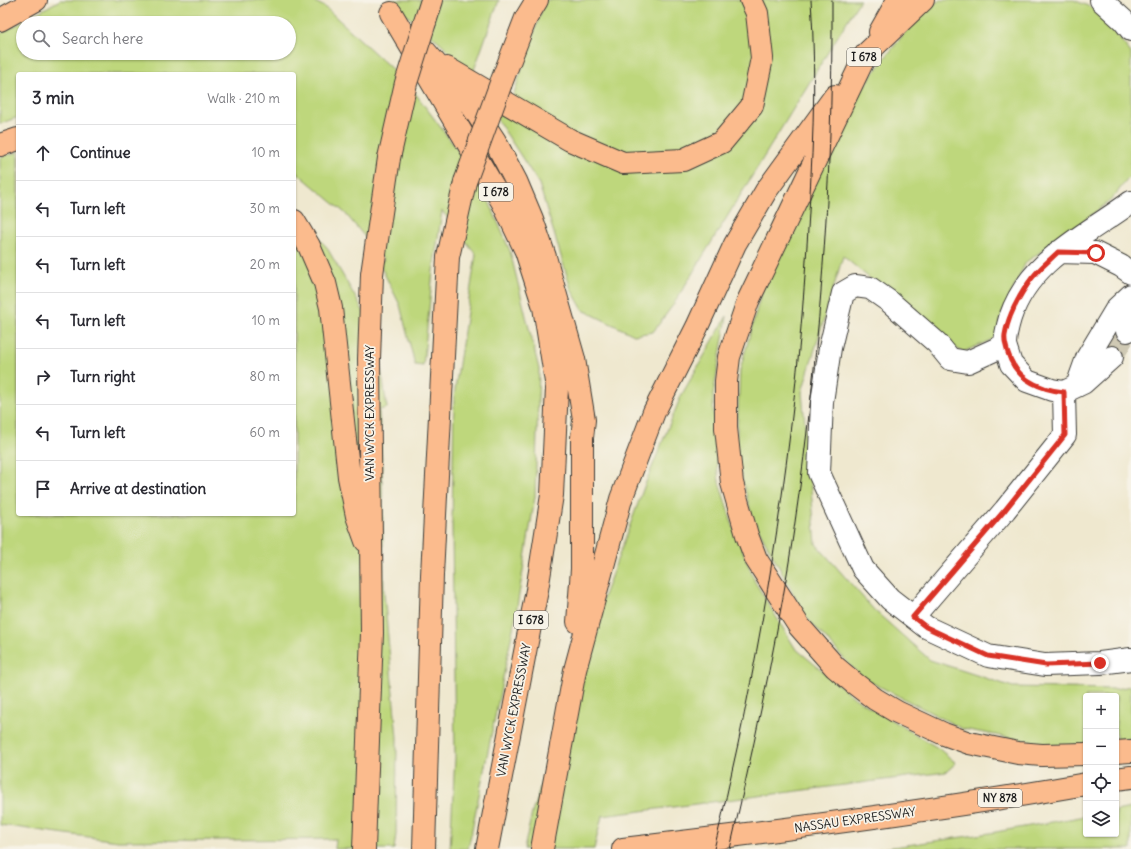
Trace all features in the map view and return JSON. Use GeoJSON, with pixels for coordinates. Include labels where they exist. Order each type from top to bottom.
{"type":"FeatureCollection","features":[{"type":"Feature","properties":{"kind":"highway"},"geometry":{"type":"LineString","coordinates":[[0,20],[36,0]]}},
{"type":"Feature","properties":{"kind":"highway","name":"VAN WYCK EXPRESSWAY"},"geometry":{"type":"LineString","coordinates":[[364,849],[372,633],[369,359],[372,274],[389,158],[406,83],[432,0]]}},
{"type":"Feature","properties":{"kind":"highway"},"geometry":{"type":"LineString","coordinates":[[424,849],[432,575],[450,250],[465,182],[501,83],[532,9],[545,0]]}},
{"type":"Feature","properties":{"kind":"highway"},"geometry":{"type":"LineString","coordinates":[[432,60],[570,140],[623,163],[682,160],[722,142],[752,106],[762,58],[756,13],[751,0]]}},
{"type":"Feature","properties":{"kind":"highway","name":"I 678"},"geometry":{"type":"LineString","coordinates":[[575,670],[621,499],[654,412],[697,327],[735,244],[766,191],[866,54],[898,0]]}},
{"type":"Feature","properties":{"kind":"highway"},"geometry":{"type":"LineString","coordinates":[[923,0],[866,54],[748,301],[729,357],[726,381],[728,459],[732,483],[747,535],[756,558],[799,626],[835,667],[875,699],[920,724],[969,743],[1018,753],[1083,754]]}},
{"type":"Feature","properties":{"kind":"highway"},"geometry":{"type":"LineString","coordinates":[[384,7],[472,106],[496,141],[516,181],[532,219],[545,257],[574,359],[584,420],[582,438],[582,569],[575,670],[542,849]]}},
{"type":"Feature","properties":{"kind":"highway","name":"VAN WYCK EXPRESSWAY"},"geometry":{"type":"LineString","coordinates":[[384,7],[503,203],[526,251],[544,307],[557,388],[552,495],[537,590],[487,849]]}},
{"type":"Feature","properties":{"kind":"highway"},"geometry":{"type":"LineString","coordinates":[[0,145],[16,140]]}},
{"type":"Feature","properties":{"kind":"highway"},"geometry":{"type":"LineString","coordinates":[[296,224],[309,246],[325,283],[331,308],[349,477],[356,516],[372,555]]}},
{"type":"Feature","properties":{"kind":"highway"},"geometry":{"type":"LineString","coordinates":[[1119,752],[1131,751]]}},
{"type":"Feature","properties":{"kind":"highway"},"geometry":{"type":"LineString","coordinates":[[1119,779],[1131,777]]}},
{"type":"Feature","properties":{"kind":"highway","name":"NASSAU EXPRESSWAY"},"geometry":{"type":"LineString","coordinates":[[623,849],[752,834],[914,812],[1083,784]]}},
{"type":"Feature","properties":{"kind":"lane"},"geometry":{"type":"LineString","coordinates":[[1101,0],[1117,13],[1131,30]]}},
{"type":"Feature","properties":{"kind":"lane"},"geometry":{"type":"LineString","coordinates":[[1112,357],[1083,383],[1070,389],[1052,390],[1027,381],[1011,364],[1005,345],[1005,336],[1014,306],[1029,281],[1058,252],[1131,202]]}},
{"type":"Feature","properties":{"kind":"lane"},"geometry":{"type":"LineString","coordinates":[[1058,252],[1096,253],[1131,273]]}},
{"type":"Feature","properties":{"kind":"lane"},"geometry":{"type":"LineString","coordinates":[[1005,345],[968,362],[950,358],[937,343],[890,302],[870,288],[855,286],[843,293],[830,348],[824,386],[819,473],[863,569],[890,599],[926,627],[988,656],[1046,665],[1100,663],[1131,659]]}},
{"type":"Feature","properties":{"kind":"lane"},"geometry":{"type":"LineString","coordinates":[[913,617],[1005,510],[1065,435],[1070,389],[1117,308],[1131,295]]}},
{"type":"Feature","properties":{"kind":"green space"},"geometry":{"type":"Polygon","coordinates":[[[60,0],[311,0],[325,7],[409,85],[480,180],[510,251],[539,369],[535,497],[515,619],[468,849],[450,849],[455,757],[452,527],[454,396],[476,254],[442,211],[433,271],[423,366],[415,365],[400,305],[379,263],[384,260],[345,213],[296,172],[296,72],[16,72],[16,118],[0,124],[0,34],[16,25],[16,60],[296,60],[296,16],[32,16],[60,0]]]}},
{"type":"Feature","properties":{"kind":"green space"},"geometry":{"type":"Polygon","coordinates":[[[388,0],[499,0],[474,70],[507,114],[545,0],[860,0],[673,305],[653,332],[634,335],[583,310],[571,289],[539,184],[477,88],[443,45],[388,0]]]}},
{"type":"Feature","properties":{"kind":"green space"},"geometry":{"type":"Polygon","coordinates":[[[940,0],[1074,0],[1097,10],[1131,53],[1131,175],[1111,200],[1026,262],[1002,313],[996,338],[963,352],[947,343],[843,256],[802,392],[816,544],[874,610],[930,660],[1013,687],[1115,689],[1131,686],[1131,738],[1119,740],[1119,693],[1083,693],[1083,744],[1060,747],[963,729],[861,677],[806,617],[752,517],[736,455],[740,370],[766,276],[851,106],[874,72],[921,12],[940,0]]]}},
{"type":"Feature","properties":{"kind":"green space"},"geometry":{"type":"Polygon","coordinates":[[[16,153],[16,516],[296,516],[296,219],[326,246],[365,314],[381,368],[387,408],[379,410],[382,462],[384,593],[397,738],[396,834],[394,849],[335,849],[336,839],[118,841],[0,825],[0,157],[16,153]]]}},
{"type":"Feature","properties":{"kind":"green space"},"geometry":{"type":"Polygon","coordinates":[[[727,316],[713,395],[714,438],[719,482],[732,523],[755,582],[795,648],[856,699],[938,748],[956,763],[946,772],[602,816],[594,849],[524,849],[532,813],[576,672],[644,487],[681,396],[727,316]]]}},
{"type":"Feature","properties":{"kind":"green space"},"geometry":{"type":"Polygon","coordinates":[[[1131,808],[1131,849],[879,849],[990,833],[1083,817],[1083,837],[1119,837],[1119,810],[1131,808]]]}},
{"type":"Feature","properties":{"kind":"tunnel"},"geometry":{"type":"LineString","coordinates":[[1112,357],[1127,331]]}},
{"type":"Feature","properties":{"kind":"tram line"},"geometry":{"type":"LineString","coordinates":[[714,849],[751,682],[773,558],[790,433],[803,308],[811,184],[814,92],[811,0]]}},
{"type":"Feature","properties":{"kind":"tram line"},"geometry":{"type":"LineString","coordinates":[[730,849],[762,706],[783,598],[808,423],[822,282],[826,212],[832,71],[832,0]]}},
{"type":"Feature","properties":{"kind":"route"},"geometry":{"type":"LineString","coordinates":[[1096,253],[1058,252],[1029,281],[1014,306],[1005,336],[1005,345],[1011,364],[1027,381],[1052,390],[1064,392],[1065,435],[1005,510],[913,617],[926,627],[988,656],[1046,665],[1100,663]]}}]}
